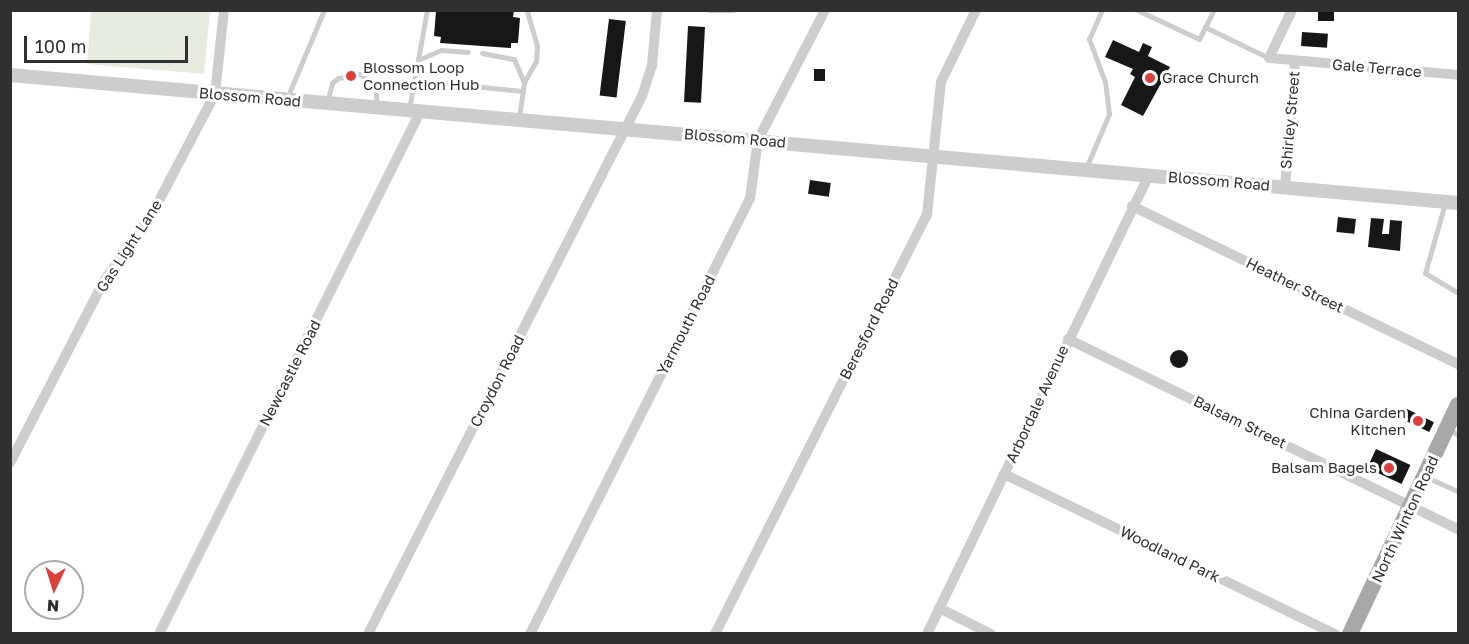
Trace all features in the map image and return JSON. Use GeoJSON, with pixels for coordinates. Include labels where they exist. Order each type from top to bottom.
{"type":"FeatureCollection","features":[{"type":"Feature","properties":{"kind":"main road","name":"North Winton Road"},"geometry":{"type":"LineString","coordinates":[[1350,633],[1425,477],[1453,431],[1458,405]]}},
{"type":"Feature","properties":{"kind":"street"},"geometry":{"type":"LineString","coordinates":[[214,94],[224,10]]}},
{"type":"Feature","properties":{"kind":"street","name":"Croydon Road"},"geometry":{"type":"LineString","coordinates":[[368,633],[626,128],[652,65],[657,10]]}},
{"type":"Feature","properties":{"kind":"street","name":"Yarmouth Road"},"geometry":{"type":"LineString","coordinates":[[530,633],[750,199],[758,140],[825,10]]}},
{"type":"Feature","properties":{"kind":"street","name":"Beresford Road"},"geometry":{"type":"LineString","coordinates":[[716,633],[927,215],[941,82],[976,10]]}},
{"type":"Feature","properties":{"kind":"street","name":"Shirley Street"},"geometry":{"type":"LineString","coordinates":[[1285,187],[1295,61],[1269,58],[1292,10]]}},
{"type":"Feature","properties":{"kind":"street","name":"Gale Terrace"},"geometry":{"type":"LineString","coordinates":[[1295,61],[1458,75]]}},
{"type":"Feature","properties":{"kind":"street","name":"Blossom Road"},"geometry":{"type":"LineString","coordinates":[[11,79],[626,128],[1452,202]]}},
{"type":"Feature","properties":{"kind":"street","name":"Gas Light Lane"},"geometry":{"type":"LineString","coordinates":[[10,463],[104,281],[152,214],[214,94]]}},
{"type":"Feature","properties":{"kind":"street","name":"Newcastle Road"},"geometry":{"type":"LineString","coordinates":[[159,633],[415,112]]}},
{"type":"Feature","properties":{"kind":"street","name":"Arbordale Avenue"},"geometry":{"type":"LineString","coordinates":[[927,633],[1149,175]]}},
{"type":"Feature","properties":{"kind":"street","name":"Heather Street"},"geometry":{"type":"LineString","coordinates":[[1132,207],[1458,364]]}},
{"type":"Feature","properties":{"kind":"street","name":"Balsam Street"},"geometry":{"type":"LineString","coordinates":[[1068,339],[1458,529]]}},
{"type":"Feature","properties":{"kind":"street","name":"Woodland Park"},"geometry":{"type":"LineString","coordinates":[[1004,474],[1335,633]]}},
{"type":"Feature","properties":{"kind":"street"},"geometry":{"type":"LineString","coordinates":[[939,608],[991,633]]}},
{"type":"Feature","properties":{"kind":"lane"},"geometry":{"type":"LineString","coordinates":[[286,100],[324,10]]}},
{"type":"Feature","properties":{"kind":"lane"},"geometry":{"type":"LineString","coordinates":[[415,112],[414,80],[420,59],[427,10]]}},
{"type":"Feature","properties":{"kind":"lane"},"geometry":{"type":"LineString","coordinates":[[519,120],[524,82],[536,61],[537,46],[527,10]]}},
{"type":"Feature","properties":{"kind":"lane"},"geometry":{"type":"LineString","coordinates":[[709,10],[733,10]]}},
{"type":"Feature","properties":{"kind":"lane"},"geometry":{"type":"LineString","coordinates":[[1085,169],[1109,114],[1105,82],[1089,39],[1102,10]]}},
{"type":"Feature","properties":{"kind":"lane"},"geometry":{"type":"LineString","coordinates":[[1137,10],[1199,39],[1214,10]]}},
{"type":"Feature","properties":{"kind":"lane"},"geometry":{"type":"LineString","coordinates":[[1205,27],[1269,58]]}},
{"type":"Feature","properties":{"kind":"lane"},"geometry":{"type":"LineString","coordinates":[[420,59],[441,50],[468,52]]}},
{"type":"Feature","properties":{"kind":"lane"},"geometry":{"type":"LineString","coordinates":[[482,53],[514,59],[524,82]]}},
{"type":"Feature","properties":{"kind":"lane"},"geometry":{"type":"LineString","coordinates":[[327,104],[332,84],[338,78],[360,74],[375,86],[376,108]]}},
{"type":"Feature","properties":{"kind":"lane"},"geometry":{"type":"LineString","coordinates":[[414,80],[523,91]]}},
{"type":"Feature","properties":{"kind":"lane"},"geometry":{"type":"LineString","coordinates":[[1452,202],[1425,273],[1458,293]]}},
{"type":"Feature","properties":{"kind":"lane"},"geometry":{"type":"LineString","coordinates":[[1425,477],[1458,493]]}},
{"type":"Feature","properties":{"kind":"shaded area"},"geometry":{"type":"Polygon","coordinates":[[[91,11],[210,11],[204,74],[87,64],[91,11]]]}},
{"type":"Feature","properties":{"kind":"building"},"geometry":{"type":"Polygon","coordinates":[[[1318,10],[1334,10],[1334,21],[1318,21],[1318,10]]]}},
{"type":"Feature","properties":{"kind":"building"},"geometry":{"type":"Polygon","coordinates":[[[436,11],[514,11],[513,17],[520,18],[518,43],[511,43],[511,48],[440,43],[441,37],[434,36],[436,11]]]}},
{"type":"Feature","properties":{"kind":"building"},"geometry":{"type":"Polygon","coordinates":[[[609,19],[626,21],[616,97],[600,95],[609,19]]]}},
{"type":"Feature","properties":{"kind":"building"},"geometry":{"type":"Polygon","coordinates":[[[688,26],[705,27],[701,103],[684,102],[688,26]]]}},
{"type":"Feature","properties":{"kind":"building"},"geometry":{"type":"Polygon","coordinates":[[[1302,32],[1328,34],[1327,48],[1301,46],[1302,32]]]}},
{"type":"Feature","properties":{"kind":"building","name":"Grace Church"},"geometry":{"type":"Polygon","coordinates":[[[1113,40],[1139,52],[1143,43],[1152,47],[1148,56],[1170,67],[1143,116],[1121,105],[1135,77],[1130,74],[1133,69],[1105,57],[1113,40]]]}},
{"type":"Feature","properties":{"kind":"building"},"geometry":{"type":"Polygon","coordinates":[[[814,69],[825,69],[825,81],[814,81],[814,69]]]}},
{"type":"Feature","properties":{"kind":"building"},"geometry":{"type":"Polygon","coordinates":[[[810,180],[831,183],[829,197],[808,194],[810,180]]]}},
{"type":"Feature","properties":{"kind":"building"},"geometry":{"type":"Polygon","coordinates":[[[1338,217],[1356,219],[1354,234],[1336,232],[1338,217]]]}},
{"type":"Feature","properties":{"kind":"building"},"geometry":{"type":"Polygon","coordinates":[[[1371,218],[1384,219],[1382,234],[1389,234],[1390,220],[1402,221],[1400,251],[1368,247],[1371,218]]]}},
{"type":"Feature","properties":{"kind":"building"},"geometry":{"type":"Polygon","coordinates":[[[1179,350],[1185,353],[1188,359],[1185,365],[1179,368],[1173,365],[1170,359],[1173,353],[1179,350]]]}},
{"type":"Feature","properties":{"kind":"building","name":"China Garden Kitchen"},"geometry":{"type":"Polygon","coordinates":[[[1407,409],[1434,422],[1429,432],[1402,419],[1407,409]]]}},
{"type":"Feature","properties":{"kind":"building","name":"Balsam Bagels"},"geometry":{"type":"Polygon","coordinates":[[[1376,449],[1410,465],[1402,484],[1367,468],[1376,449]]]}},
{"type":"Feature","properties":{"kind":"place","name":"Blossom Loop Connection Hub"},"geometry":{"type":"Point","coordinates":[351,76]}},
{"type":"Feature","properties":{"kind":"place","name":"Grace Church"},"geometry":{"type":"Point","coordinates":[1150,78]}},
{"type":"Feature","properties":{"kind":"place","name":"China Garden Kitchen"},"geometry":{"type":"Point","coordinates":[1418,421]}},
{"type":"Feature","properties":{"kind":"place","name":"Balsam Bagels"},"geometry":{"type":"Point","coordinates":[1389,468]}}]}
